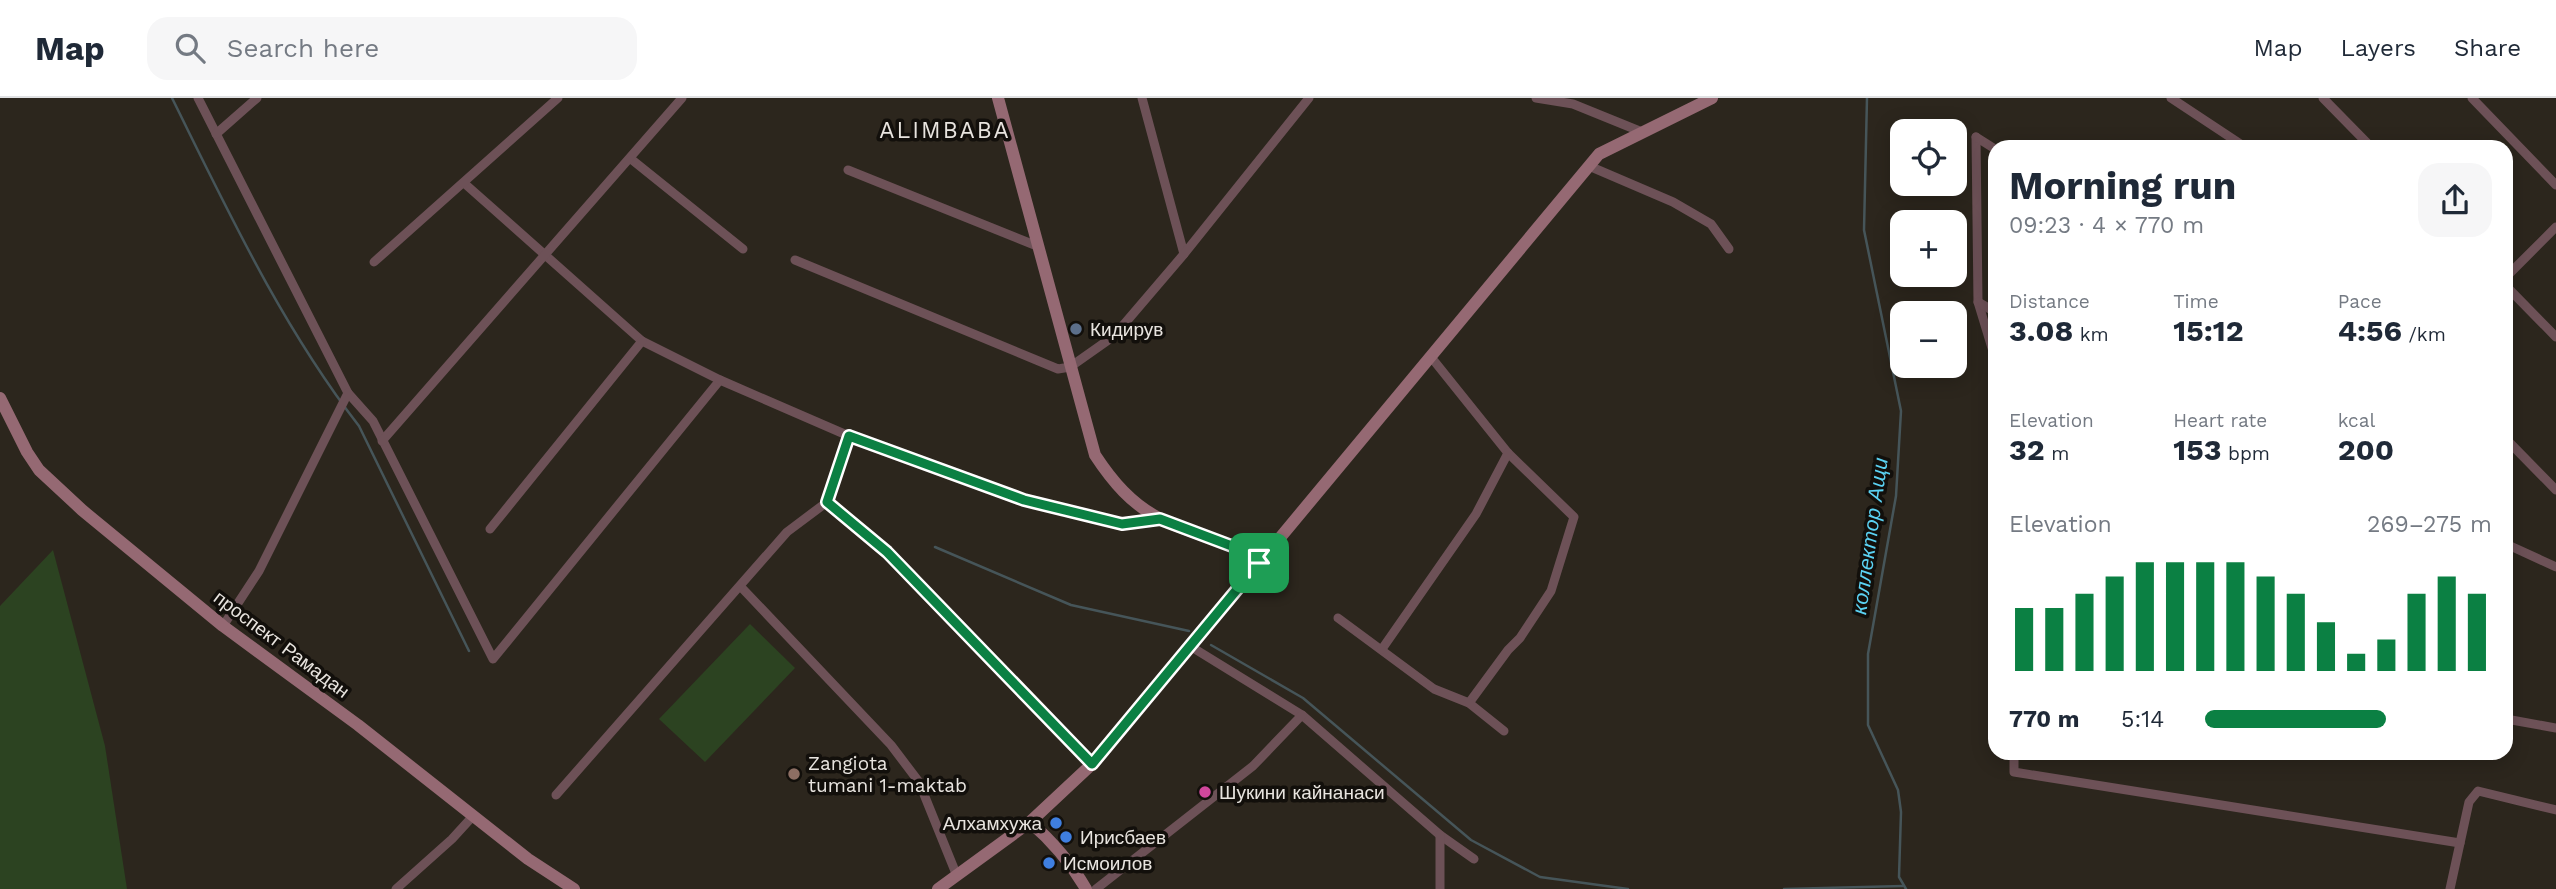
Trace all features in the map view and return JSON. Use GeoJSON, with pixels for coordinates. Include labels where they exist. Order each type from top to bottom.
{"type":"FeatureCollection","features":[{"type":"Feature","properties":{"kind":"main road"},"geometry":{"type":"LineString","coordinates":[[998,98],[1095,455],[1120,489],[1160,519],[1245,551],[1259,563]]}},
{"type":"Feature","properties":{"kind":"main road"},"geometry":{"type":"LineString","coordinates":[[938,889],[1030,822],[1092,764],[1599,154],[1712,98]]}},
{"type":"Feature","properties":{"kind":"main road","name":"проспект Рамадан"},"geometry":{"type":"LineString","coordinates":[[0,398],[27,452],[52,484],[223,626],[358,725],[528,859],[574,889]]}},
{"type":"Feature","properties":{"kind":"main road"},"geometry":{"type":"LineString","coordinates":[[1030,822],[1055,846],[1086,889]]}},
{"type":"Feature","properties":{"kind":"street"},"geometry":{"type":"LineString","coordinates":[[198,98],[346,397],[373,421],[493,659],[720,380]]}},
{"type":"Feature","properties":{"kind":"street"},"geometry":{"type":"LineString","coordinates":[[216,134],[257,98]]}},
{"type":"Feature","properties":{"kind":"street"},"geometry":{"type":"LineString","coordinates":[[374,262],[558,98]]}},
{"type":"Feature","properties":{"kind":"street"},"geometry":{"type":"LineString","coordinates":[[382,441],[682,98]]}},
{"type":"Feature","properties":{"kind":"street"},"geometry":{"type":"LineString","coordinates":[[1142,98],[1184,254]]}},
{"type":"Feature","properties":{"kind":"street"},"geometry":{"type":"LineString","coordinates":[[795,260],[1058,369],[1070,367],[1114,336],[1184,254],[1309,98]]}},
{"type":"Feature","properties":{"kind":"street"},"geometry":{"type":"LineString","coordinates":[[1536,98],[1573,104],[1642,132]]}},
{"type":"Feature","properties":{"kind":"street"},"geometry":{"type":"LineString","coordinates":[[2171,98],[2234,140]]}},
{"type":"Feature","properties":{"kind":"street"},"geometry":{"type":"LineString","coordinates":[[2323,98],[2364,140]]}},
{"type":"Feature","properties":{"kind":"street"},"geometry":{"type":"LineString","coordinates":[[2472,98],[2513,140]]}},
{"type":"Feature","properties":{"kind":"street"},"geometry":{"type":"LineString","coordinates":[[1988,145],[1976,137],[1978,302],[1988,336]]}},
{"type":"Feature","properties":{"kind":"street"},"geometry":{"type":"LineString","coordinates":[[2513,140],[2556,185]]}},
{"type":"Feature","properties":{"kind":"street"},"geometry":{"type":"LineString","coordinates":[[631,159],[743,249]]}},
{"type":"Feature","properties":{"kind":"street"},"geometry":{"type":"LineString","coordinates":[[1589,166],[1673,202],[1711,224],[1729,249]]}},
{"type":"Feature","properties":{"kind":"street"},"geometry":{"type":"LineString","coordinates":[[848,170],[1037,246]]}},
{"type":"Feature","properties":{"kind":"street"},"geometry":{"type":"LineString","coordinates":[[464,183],[642,341],[720,380],[849,436],[1024,500],[1122,524],[1160,519]]}},
{"type":"Feature","properties":{"kind":"street"},"geometry":{"type":"LineString","coordinates":[[2513,271],[2556,227]]}},
{"type":"Feature","properties":{"kind":"street"},"geometry":{"type":"LineString","coordinates":[[2513,293],[2556,337]]}},
{"type":"Feature","properties":{"kind":"street"},"geometry":{"type":"LineString","coordinates":[[1978,302],[1988,308]]}},
{"type":"Feature","properties":{"kind":"street"},"geometry":{"type":"LineString","coordinates":[[490,529],[642,341]]}},
{"type":"Feature","properties":{"kind":"street"},"geometry":{"type":"LineString","coordinates":[[1431,357],[1508,453],[1574,517],[1551,591],[1520,638],[1469,703]]}},
{"type":"Feature","properties":{"kind":"street"},"geometry":{"type":"LineString","coordinates":[[223,626],[259,571],[346,397]]}},
{"type":"Feature","properties":{"kind":"street"},"geometry":{"type":"LineString","coordinates":[[556,794],[787,532],[827,502],[849,436]]}},
{"type":"Feature","properties":{"kind":"street"},"geometry":{"type":"LineString","coordinates":[[2513,446],[2556,490]]}},
{"type":"Feature","properties":{"kind":"street"},"geometry":{"type":"LineString","coordinates":[[1382,649],[1476,514],[1508,453]]}},
{"type":"Feature","properties":{"kind":"street"},"geometry":{"type":"LineString","coordinates":[[827,502],[887,552],[1092,764]]}},
{"type":"Feature","properties":{"kind":"street"},"geometry":{"type":"LineString","coordinates":[[2513,547],[2556,567]]}},
{"type":"Feature","properties":{"kind":"street"},"geometry":{"type":"LineString","coordinates":[[741,587],[891,745],[919,782],[957,876]]}},
{"type":"Feature","properties":{"kind":"street"},"geometry":{"type":"LineString","coordinates":[[1338,618],[1434,689],[1469,703],[1504,731]]}},
{"type":"Feature","properties":{"kind":"street"},"geometry":{"type":"LineString","coordinates":[[1190,646],[1302,715],[1440,835],[1474,859]]}},
{"type":"Feature","properties":{"kind":"street"},"geometry":{"type":"LineString","coordinates":[[1096,889],[1253,766],[1302,715]]}},
{"type":"Feature","properties":{"kind":"street"},"geometry":{"type":"LineString","coordinates":[[2513,720],[2556,728]]}},
{"type":"Feature","properties":{"kind":"street"},"geometry":{"type":"LineString","coordinates":[[2014,760],[2014,772],[2460,843]]}},
{"type":"Feature","properties":{"kind":"street"},"geometry":{"type":"LineString","coordinates":[[2450,889],[2469,803],[2478,790],[2556,810]]}},
{"type":"Feature","properties":{"kind":"street"},"geometry":{"type":"LineString","coordinates":[[396,889],[452,839],[473,816]]}},
{"type":"Feature","properties":{"kind":"street"},"geometry":{"type":"LineString","coordinates":[[1440,835],[1440,889]]}},
{"type":"Feature","properties":{"kind":"green space"},"geometry":{"type":"Polygon","coordinates":[[[53,550],[105,746],[127,889],[0,889],[0,606],[53,550]]]}},
{"type":"Feature","properties":{"kind":"green space"},"geometry":{"type":"Polygon","coordinates":[[[750,624],[795,668],[705,762],[659,719],[750,624]]]}},
{"type":"Feature","properties":{"kind":"waterway"},"geometry":{"type":"LineString","coordinates":[[172,98],[280,308],[331,388],[359,426],[469,651]]}},
{"type":"Feature","properties":{"kind":"waterway","name":"коллектор Ащи"},"geometry":{"type":"LineString","coordinates":[[1867,98],[1864,230],[1901,411],[1896,496],[1868,654],[1868,725],[1898,790],[1901,812],[1899,877],[1906,889]]}},
{"type":"Feature","properties":{"kind":"waterway"},"geometry":{"type":"LineString","coordinates":[[935,547],[1071,605],[1189,631]]}},
{"type":"Feature","properties":{"kind":"waterway"},"geometry":{"type":"LineString","coordinates":[[1211,645],[1303,698],[1471,840],[1540,877],[1628,889]]}},
{"type":"Feature","properties":{"kind":"waterway"},"geometry":{"type":"LineString","coordinates":[[1784,889],[1903,886]]}},
{"type":"Feature","properties":{"kind":"place","name":"Кидирув"},"geometry":{"type":"Point","coordinates":[1076,329]}},
{"type":"Feature","properties":{"kind":"place","name":"Zangiota tumani 1-maktab"},"geometry":{"type":"Point","coordinates":[794,774]}},
{"type":"Feature","properties":{"kind":"place","name":"Шукини кайнанаси"},"geometry":{"type":"Point","coordinates":[1205,792]}},
{"type":"Feature","properties":{"kind":"place","name":"Алхамхужа"},"geometry":{"type":"Point","coordinates":[1056,823]}},
{"type":"Feature","properties":{"kind":"place","name":"Ирисбаев"},"geometry":{"type":"Point","coordinates":[1066,837]}},
{"type":"Feature","properties":{"kind":"place","name":"Исмоилов"},"geometry":{"type":"Point","coordinates":[1049,863]}},
{"type":"Feature","properties":{"kind":"district","name":"ALIMBABA"},"geometry":{"type":"Point","coordinates":[945,130]}},
{"type":"Feature","properties":{"kind":"route"},"geometry":{"type":"LineString","coordinates":[[849,436],[1024,500],[1122,524],[1160,519],[1245,551],[1259,563],[1092,764],[887,552],[827,502],[849,436]]}}]}
